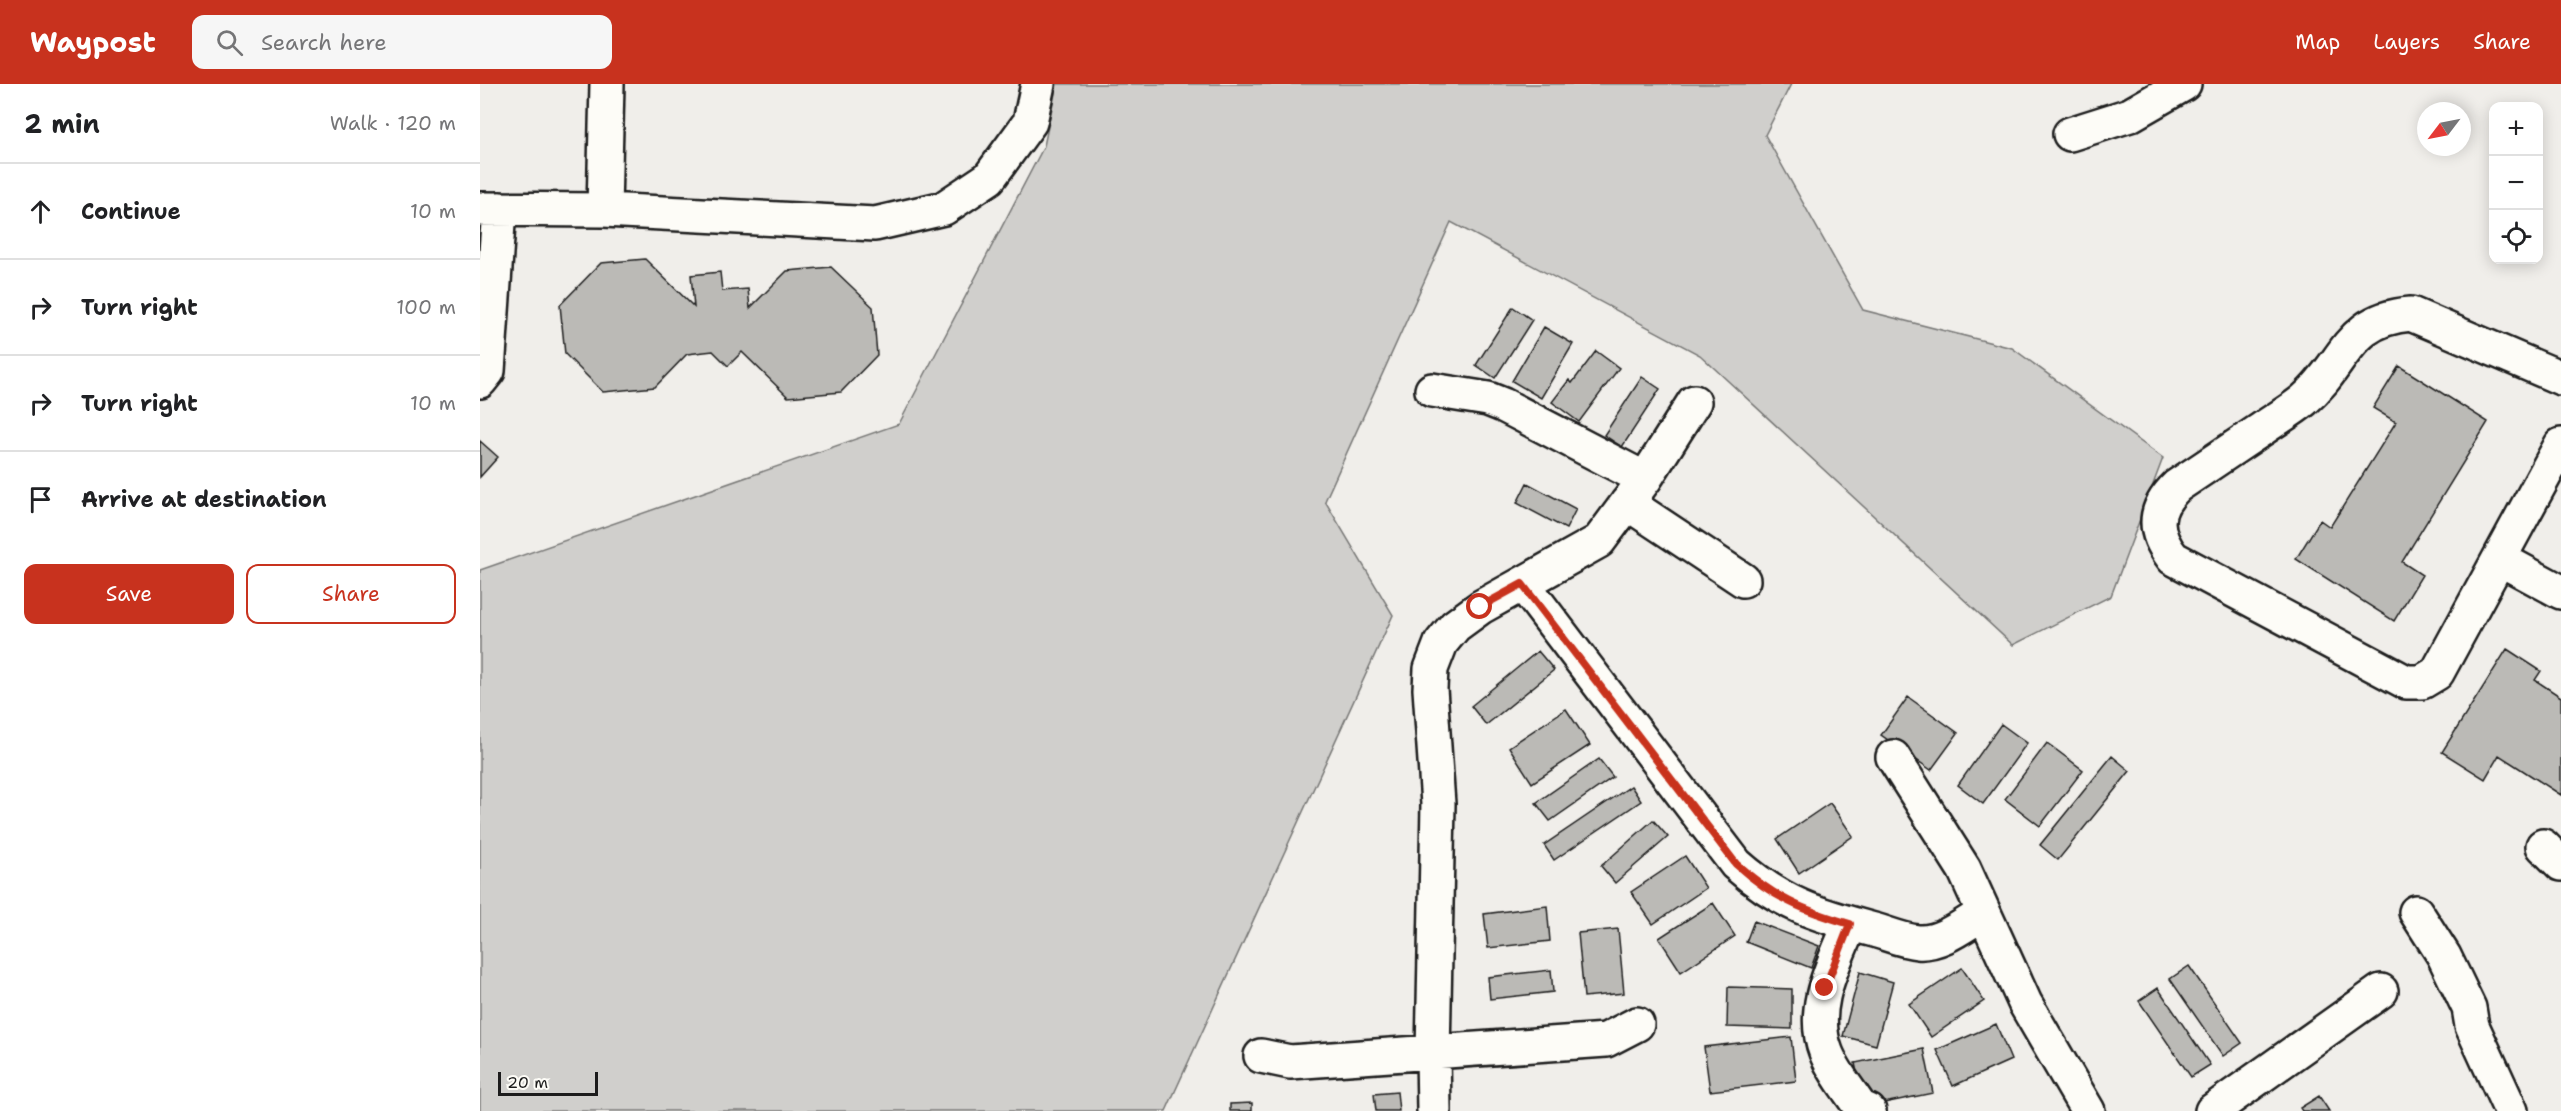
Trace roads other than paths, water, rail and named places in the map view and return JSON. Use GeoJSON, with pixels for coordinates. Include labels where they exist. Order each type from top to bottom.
{"type":"FeatureCollection","features":[{"type":"Feature","properties":{"kind":"street"},"geometry":{"type":"LineString","coordinates":[[604,210],[607,84]]}},
{"type":"Feature","properties":{"kind":"street"},"geometry":{"type":"LineString","coordinates":[[480,381],[488,371],[490,209],[604,210],[875,224],[944,208],[989,178],[1030,122],[1038,84]]}},
{"type":"Feature","properties":{"kind":"street"},"geometry":{"type":"LineString","coordinates":[[2070,134],[2130,115],[2184,84]]}},
{"type":"Feature","properties":{"kind":"street"},"geometry":{"type":"LineString","coordinates":[[2561,378],[2411,314],[2392,315],[2376,321],[2357,334],[2322,381],[2304,400],[2177,486],[2165,497],[2159,512],[2158,529],[2162,545],[2173,558],[2406,682],[2422,682],[2437,673],[2561,445]]}},
{"type":"Feature","properties":{"kind":"street"},"geometry":{"type":"LineString","coordinates":[[1432,390],[1488,399],[1503,405],[1636,491],[1743,580]]}},
{"type":"Feature","properties":{"kind":"street"},"geometry":{"type":"LineString","coordinates":[[1434,1111],[1438,804],[1430,689],[1431,669],[1441,643],[1455,626],[1480,607],[1599,541],[1636,491],[1694,402]]}},
{"type":"Feature","properties":{"kind":"street"},"geometry":{"type":"LineString","coordinates":[[2500,559],[2561,592]]}},
{"type":"Feature","properties":{"kind":"street"},"geometry":{"type":"LineString","coordinates":[[1522,584],[1736,864],[1758,884],[1788,902],[1850,924],[1919,942],[1941,939],[1984,913]]}},
{"type":"Feature","properties":{"kind":"street"},"geometry":{"type":"LineString","coordinates":[[1893,757],[1964,869],[2025,1003],[2080,1108]]}},
{"type":"Feature","properties":{"kind":"street"},"geometry":{"type":"LineString","coordinates":[[2416,912],[2444,956],[2469,1008],[2472,1026],[2511,1111]]}},
{"type":"Feature","properties":{"kind":"street"},"geometry":{"type":"LineString","coordinates":[[1850,924],[1825,988],[1820,1011],[1822,1039],[1827,1055],[1860,1107],[1869,1111]]}},
{"type":"Feature","properties":{"kind":"street"},"geometry":{"type":"LineString","coordinates":[[2212,1111],[2381,991]]}},
{"type":"Feature","properties":{"kind":"street"},"geometry":{"type":"LineString","coordinates":[[1261,1056],[1290,1062],[1433,1054],[1606,1040],[1637,1024]]}}]}
